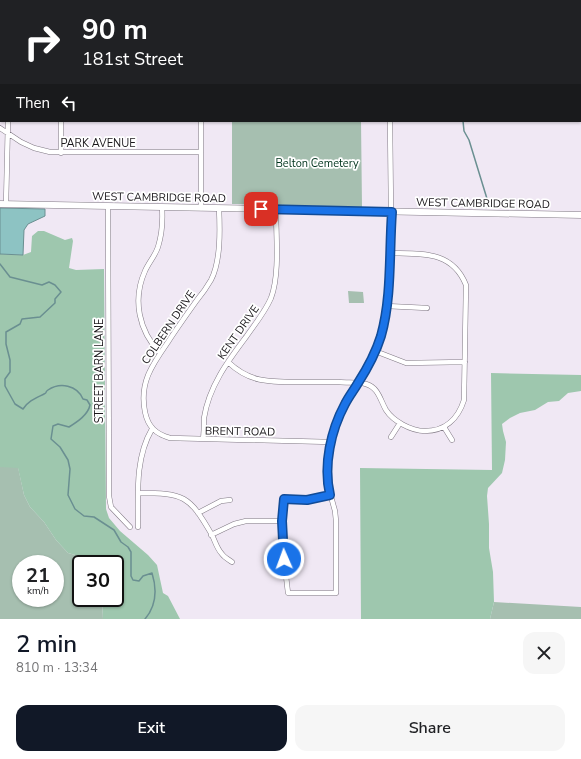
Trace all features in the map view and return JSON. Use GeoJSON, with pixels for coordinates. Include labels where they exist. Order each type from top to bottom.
{"type":"FeatureCollection","features":[{"type":"Feature","properties":{"kind":"street"},"geometry":{"type":"LineString","coordinates":[[3,204],[8,122]]}},
{"type":"Feature","properties":{"kind":"street"},"geometry":{"type":"LineString","coordinates":[[61,122],[61,153]]}},
{"type":"Feature","properties":{"kind":"street"},"geometry":{"type":"LineString","coordinates":[[201,122],[201,208]]}},
{"type":"Feature","properties":{"kind":"street"},"geometry":{"type":"LineString","coordinates":[[330,495],[307,500],[284,499],[282,521],[284,564],[288,593],[336,593],[336,521],[335,511],[330,495],[328,466],[331,442],[344,406],[375,351],[381,335],[389,285],[389,253],[392,212],[390,122]]}},
{"type":"Feature","properties":{"kind":"street","name":"PARK AVENUE"},"geometry":{"type":"LineString","coordinates":[[0,128],[18,140],[34,148],[50,152],[201,152]]}},
{"type":"Feature","properties":{"kind":"street","name":"WEST CAMBRIDGE ROAD"},"geometry":{"type":"LineString","coordinates":[[3,204],[581,215]]}},
{"type":"Feature","properties":{"kind":"street","name":"STREET BARN LANE"},"geometry":{"type":"LineString","coordinates":[[108,206],[109,496],[111,507],[130,527]]}},
{"type":"Feature","properties":{"kind":"street"},"geometry":{"type":"LineString","coordinates":[[160,353],[150,341],[142,325],[138,298],[143,276],[154,256],[161,238],[163,220],[162,207]]}},
{"type":"Feature","properties":{"kind":"street","name":"COLBERN DRIVE"},"geometry":{"type":"LineString","coordinates":[[152,429],[145,414],[144,402],[144,390],[149,371],[211,279],[220,240],[219,208]]}},
{"type":"Feature","properties":{"kind":"street","name":"KENT DRIVE"},"geometry":{"type":"LineString","coordinates":[[203,439],[204,417],[215,383],[263,313],[271,296],[275,277],[276,209]]}},
{"type":"Feature","properties":{"kind":"street"},"geometry":{"type":"LineString","coordinates":[[228,362],[245,375],[269,382],[367,384],[380,396],[387,412],[400,423],[411,429],[423,431],[437,430],[444,427],[458,415],[464,400],[466,285],[460,274],[452,265],[442,258],[430,255],[389,253]]}},
{"type":"Feature","properties":{"kind":"street"},"geometry":{"type":"LineString","coordinates":[[386,306],[427,308]]}},
{"type":"Feature","properties":{"kind":"street"},"geometry":{"type":"LineString","coordinates":[[375,351],[406,363],[465,362]]}},
{"type":"Feature","properties":{"kind":"street"},"geometry":{"type":"LineString","coordinates":[[391,437],[400,423]]}},
{"type":"Feature","properties":{"kind":"street"},"geometry":{"type":"LineString","coordinates":[[444,427],[452,440]]}},
{"type":"Feature","properties":{"kind":"street"},"geometry":{"type":"LineString","coordinates":[[138,527],[138,493],[142,453],[146,440],[152,429]]}},
{"type":"Feature","properties":{"kind":"street","name":"BRENT ROAD"},"geometry":{"type":"LineString","coordinates":[[152,429],[162,436],[170,438],[331,442]]}},
{"type":"Feature","properties":{"kind":"street"},"geometry":{"type":"LineString","coordinates":[[138,493],[166,493],[184,498],[198,513],[222,555],[232,562]]}},
{"type":"Feature","properties":{"kind":"street"},"geometry":{"type":"LineString","coordinates":[[198,513],[221,501],[230,500]]}},
{"type":"Feature","properties":{"kind":"street"},"geometry":{"type":"LineString","coordinates":[[211,535],[234,524],[246,521],[282,521]]}},
{"type":"Feature","properties":{"kind":"green space","name":"Belton Cemetery"},"geometry":{"type":"Polygon","coordinates":[[[232,122],[361,122],[362,207],[232,204],[232,122]]]}},
{"type":"Feature","properties":{"kind":"green space"},"geometry":{"type":"Polygon","coordinates":[[[348,291],[363,292],[364,303],[349,303],[348,291]]]}},
{"type":"Feature","properties":{"kind":"green space"},"geometry":{"type":"Polygon","coordinates":[[[0,467],[18,467],[24,495],[30,507],[44,522],[56,540],[68,553],[75,555],[72,555],[72,607],[102,607],[103,619],[0,619],[0,467]]]}},
{"type":"Feature","properties":{"kind":"green space"},"geometry":{"type":"Polygon","coordinates":[[[494,602],[581,607],[581,619],[490,619],[494,602]]]}},
{"type":"Feature","properties":{"kind":"shaded area"},"geometry":{"type":"Polygon","coordinates":[[[0,208],[45,209],[45,216],[28,224],[24,230],[23,255],[0,254],[0,208]]]}},
{"type":"Feature","properties":{"kind":"shaded area"},"geometry":{"type":"Polygon","coordinates":[[[38,231],[44,231],[65,240],[72,238],[73,241],[69,268],[76,270],[104,269],[106,509],[109,518],[120,531],[148,555],[157,565],[163,593],[168,596],[180,619],[103,619],[102,607],[124,607],[124,555],[75,555],[68,553],[56,540],[44,522],[30,507],[24,495],[18,468],[0,467],[0,254],[23,255],[31,252],[32,236],[38,231]]]}},
{"type":"Feature","properties":{"kind":"shaded area"},"geometry":{"type":"Polygon","coordinates":[[[491,373],[581,375],[581,391],[568,393],[559,401],[548,402],[535,410],[520,413],[502,424],[506,442],[505,460],[502,473],[488,488],[487,496],[489,548],[493,572],[494,602],[490,619],[361,619],[360,468],[492,470],[491,373]]]}},
{"type":"Feature","properties":{"kind":"waterway"},"geometry":{"type":"LineString","coordinates":[[463,122],[464,131],[469,140],[488,202]]}},
{"type":"Feature","properties":{"kind":"waterway"},"geometry":{"type":"LineString","coordinates":[[0,264],[10,277],[42,285],[49,282],[55,285],[61,292],[55,299],[55,303],[40,317],[22,319],[20,324],[6,332],[10,372],[5,379],[5,386],[15,404],[23,409],[32,400],[46,393],[48,390],[58,386],[68,386],[77,391],[83,399],[87,400],[90,405],[85,415],[69,427],[58,424],[53,426],[51,439],[60,447],[68,460],[70,469],[68,495],[75,509],[84,516],[94,517],[114,530],[121,542],[128,547],[131,552],[131,576],[133,580],[139,581],[143,576],[152,573],[155,591],[151,609],[145,619]]}},
{"type":"Feature","properties":{"kind":"route"},"geometry":{"type":"LineString","coordinates":[[261,209],[392,212],[389,253],[389,285],[381,335],[375,351],[358,383],[345,403],[336,426],[331,442],[328,466],[330,495],[307,500],[284,499],[282,521],[284,559]]}}]}
